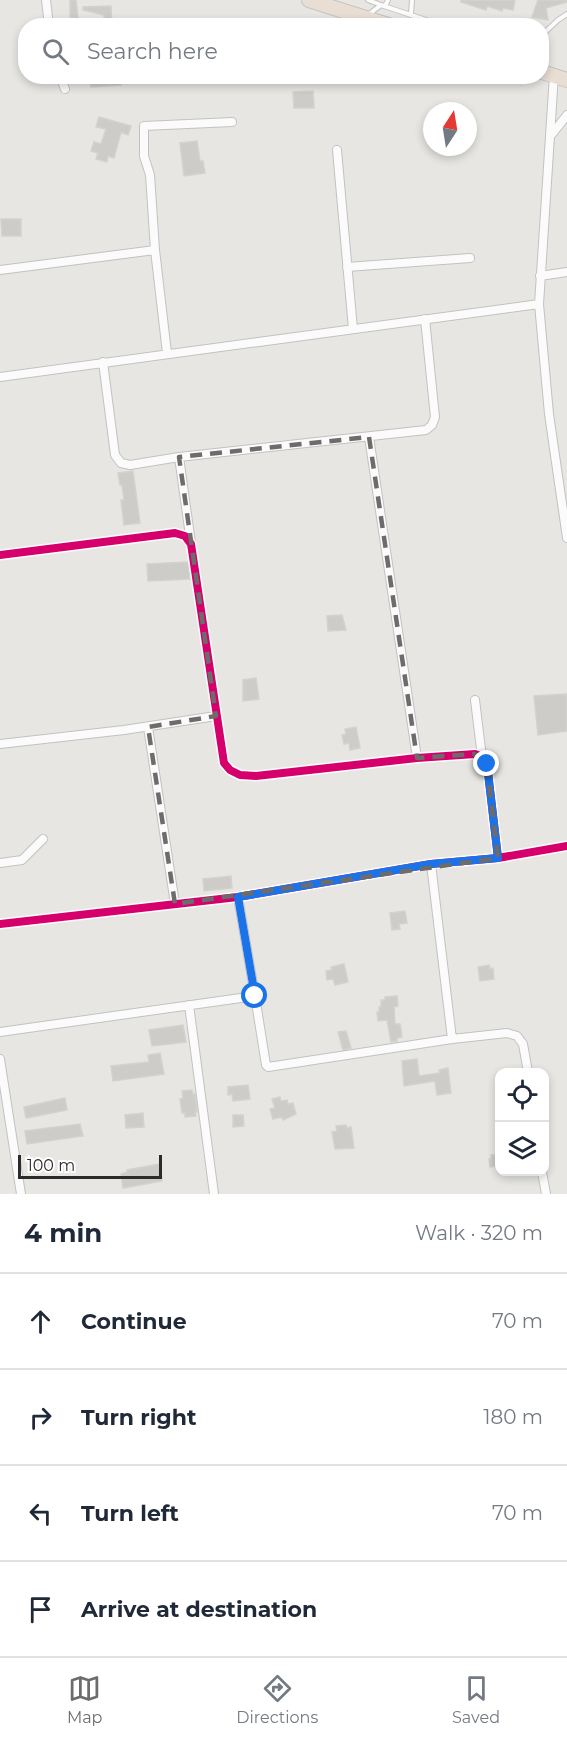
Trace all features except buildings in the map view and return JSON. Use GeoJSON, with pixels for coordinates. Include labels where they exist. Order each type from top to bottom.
{"type":"FeatureCollection","features":[{"type":"Feature","properties":{"kind":"highway"},"geometry":{"type":"LineString","coordinates":[[309,0],[365,18]]}},
{"type":"Feature","properties":{"kind":"street"},"geometry":{"type":"LineString","coordinates":[[46,0],[48,18]]}},
{"type":"Feature","properties":{"kind":"street"},"geometry":{"type":"LineString","coordinates":[[554,76],[551,135],[545,184],[539,304],[549,414],[567,538]]}},
{"type":"Feature","properties":{"kind":"street"},"geometry":{"type":"LineString","coordinates":[[63,84],[65,89]]}},
{"type":"Feature","properties":{"kind":"street"},"geometry":{"type":"LineString","coordinates":[[551,135],[567,115]]}},
{"type":"Feature","properties":{"kind":"street"},"geometry":{"type":"LineString","coordinates":[[167,353],[155,250],[150,175],[144,156],[144,126],[232,122]]}},
{"type":"Feature","properties":{"kind":"street"},"geometry":{"type":"LineString","coordinates":[[337,150],[353,328]]}},
{"type":"Feature","properties":{"kind":"street"},"geometry":{"type":"LineString","coordinates":[[0,270],[155,250]]}},
{"type":"Feature","properties":{"kind":"street"},"geometry":{"type":"LineString","coordinates":[[347,267],[470,258]]}},
{"type":"Feature","properties":{"kind":"street"},"geometry":{"type":"LineString","coordinates":[[540,276],[567,272]]}},
{"type":"Feature","properties":{"kind":"street"},"geometry":{"type":"LineString","coordinates":[[0,377],[539,304]]}},
{"type":"Feature","properties":{"kind":"street"},"geometry":{"type":"LineString","coordinates":[[103,362],[115,456],[121,463],[130,465],[179,457],[426,430],[432,425],[435,417],[425,319]]}},
{"type":"Feature","properties":{"kind":"street"},"geometry":{"type":"LineString","coordinates":[[369,437],[417,758]]}},
{"type":"Feature","properties":{"kind":"street"},"geometry":{"type":"LineString","coordinates":[[179,457],[216,716],[224,762],[230,770],[240,775],[256,776],[417,758],[475,754],[482,757]]}},
{"type":"Feature","properties":{"kind":"street"},"geometry":{"type":"LineString","coordinates":[[0,555],[175,534],[185,536],[191,544]]}},
{"type":"Feature","properties":{"kind":"street"},"geometry":{"type":"LineString","coordinates":[[475,700],[482,757],[487,764],[498,858]]}},
{"type":"Feature","properties":{"kind":"street"},"geometry":{"type":"LineString","coordinates":[[0,744],[216,716]]}},
{"type":"Feature","properties":{"kind":"street"},"geometry":{"type":"LineString","coordinates":[[148,726],[175,904]]}},
{"type":"Feature","properties":{"kind":"street"},"geometry":{"type":"LineString","coordinates":[[0,863],[22,860],[43,839]]}},
{"type":"Feature","properties":{"kind":"street"},"geometry":{"type":"LineString","coordinates":[[0,924],[238,897],[431,864],[498,858],[567,846]]}},
{"type":"Feature","properties":{"kind":"street"},"geometry":{"type":"LineString","coordinates":[[431,864],[452,1040]]}},
{"type":"Feature","properties":{"kind":"street"},"geometry":{"type":"LineString","coordinates":[[238,897],[268,1067],[452,1040],[513,1034],[523,1044],[527,1068]]}},
{"type":"Feature","properties":{"kind":"street"},"geometry":{"type":"LineString","coordinates":[[0,1032],[255,996]]}},
{"type":"Feature","properties":{"kind":"street"},"geometry":{"type":"LineString","coordinates":[[189,1005],[214,1194]]}},
{"type":"Feature","properties":{"kind":"street"},"geometry":{"type":"LineString","coordinates":[[0,1059],[21,1194]]}},
{"type":"Feature","properties":{"kind":"street"},"geometry":{"type":"LineString","coordinates":[[543,1176],[546,1194]]}},
{"type":"Feature","properties":{"kind":"lane"},"geometry":{"type":"LineString","coordinates":[[368,0],[422,18]]}},
{"type":"Feature","properties":{"kind":"lane"},"geometry":{"type":"LineString","coordinates":[[365,18],[388,0]]}},
{"type":"Feature","properties":{"kind":"lane"},"geometry":{"type":"LineString","coordinates":[[411,14],[412,0]]}},
{"type":"Feature","properties":{"kind":"lane"},"geometry":{"type":"LineString","coordinates":[[549,28],[567,14]]}},
{"type":"Feature","properties":{"kind":"highlighted area"},"geometry":{"type":"Polygon","coordinates":[[[369,437],[417,758],[475,754],[487,764],[498,858],[175,904],[148,727],[216,716],[179,457],[369,437]]]}},
{"type":"Feature","properties":{"kind":"cycle path"},"geometry":{"type":"LineString","coordinates":[[0,555],[175,533],[185,536],[191,544],[224,763],[230,770],[240,775],[256,776],[417,758],[475,754],[482,757],[487,764],[498,858]]}},
{"type":"Feature","properties":{"kind":"cycle path"},"geometry":{"type":"LineString","coordinates":[[0,924],[238,897],[431,864],[498,858],[567,846]]}},
{"type":"Feature","properties":{"kind":"route"},"geometry":{"type":"LineString","coordinates":[[255,996],[238,897],[431,864],[498,858],[487,764]]}}]}
